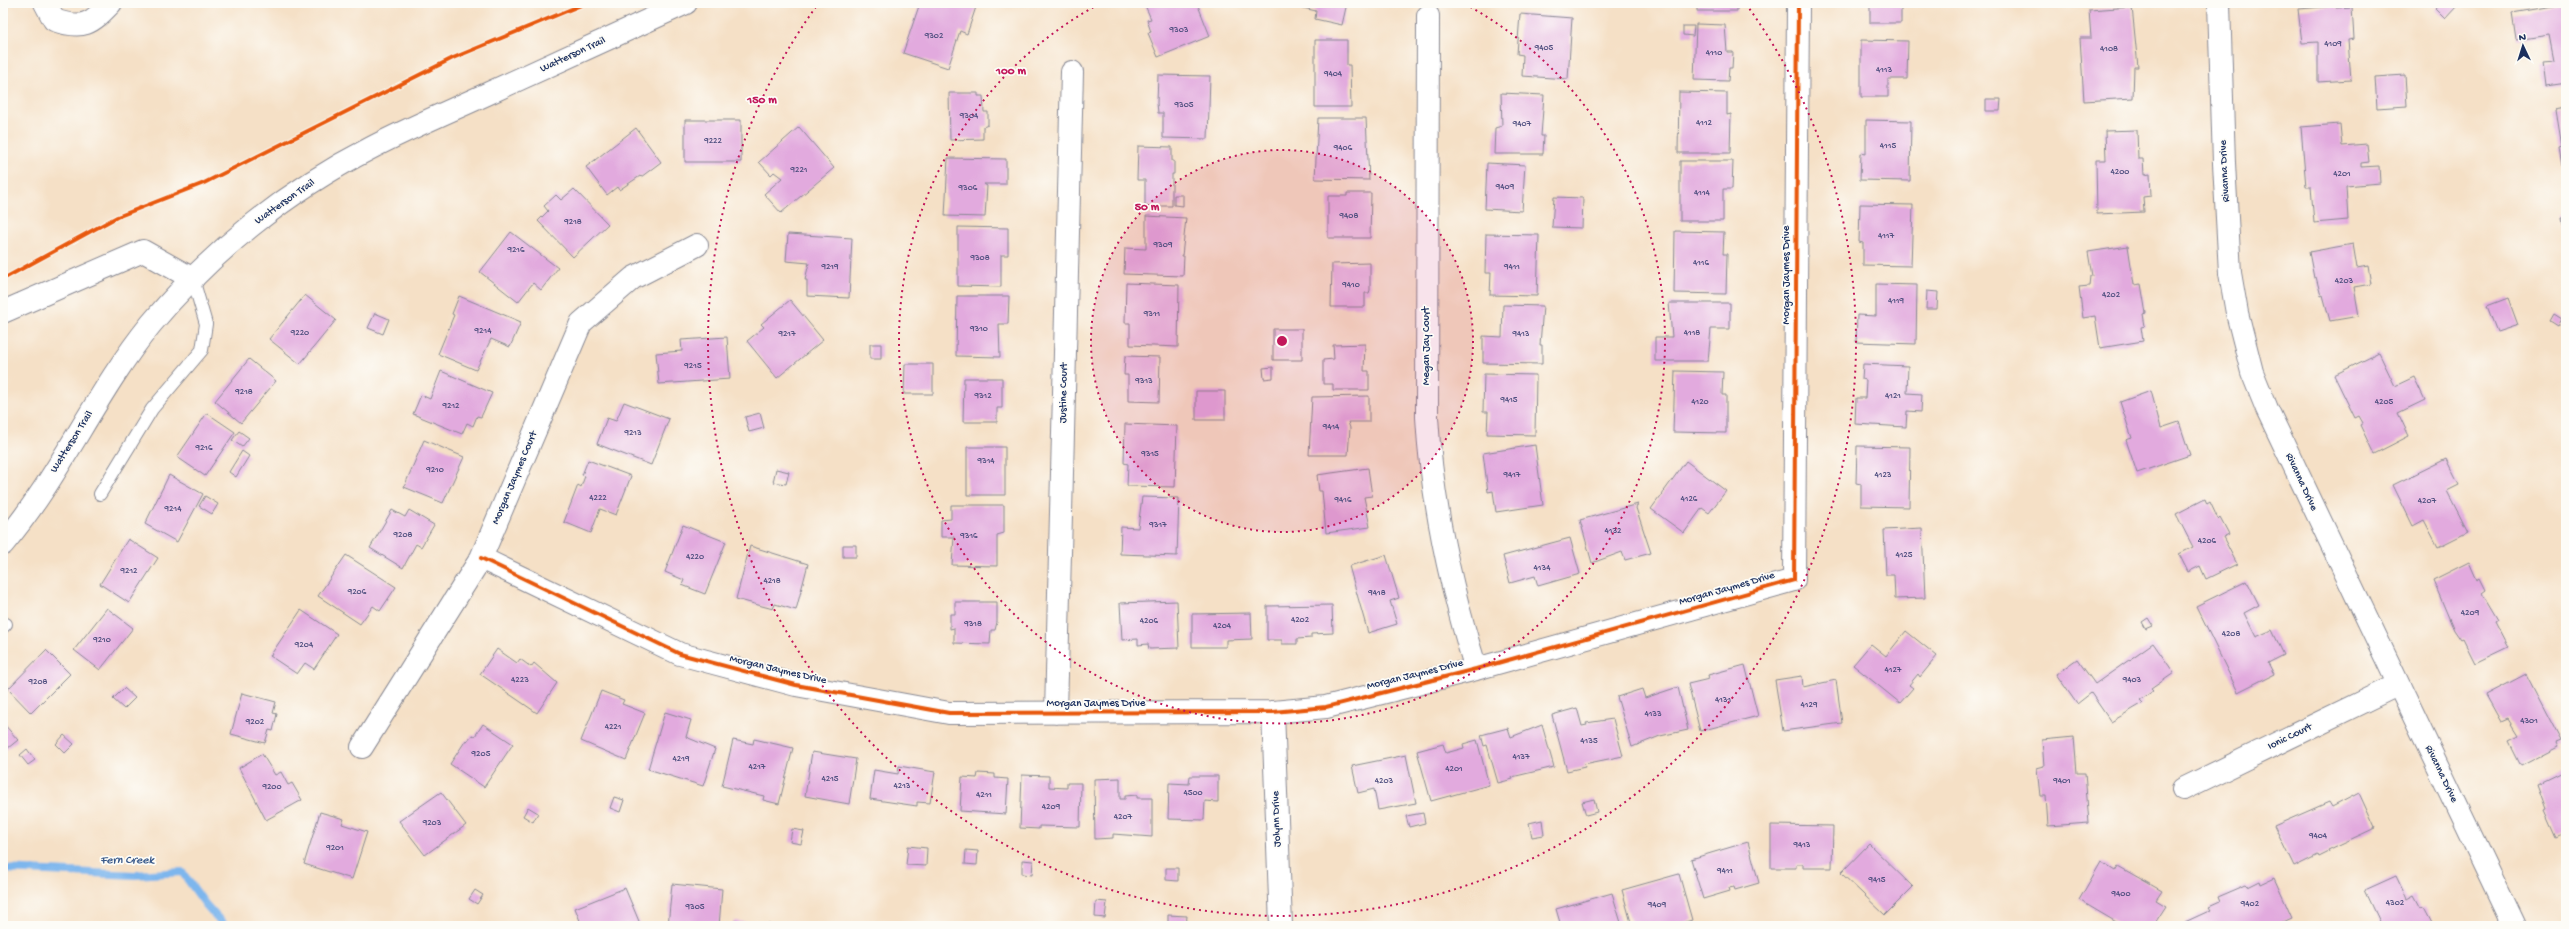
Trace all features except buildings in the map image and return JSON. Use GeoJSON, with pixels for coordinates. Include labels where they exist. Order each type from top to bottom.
{"type":"FeatureCollection","features":[{"type":"Feature","properties":{"kind":"street"},"geometry":{"type":"LineString","coordinates":[[45,3],[54,20],[71,26],[94,20],[111,3]]}},
{"type":"Feature","properties":{"kind":"street","name":"Watterson Trail"},"geometry":{"type":"LineString","coordinates":[[3,544],[44,486],[118,367],[152,324],[193,279],[262,217],[311,182],[370,148],[686,3]]}},
{"type":"Feature","properties":{"kind":"street","name":"Morgan Jaymes Drive"},"geometry":{"type":"LineString","coordinates":[[481,558],[680,654],[796,685],[949,713],[1273,712],[1326,707],[1476,670],[1794,580],[1798,3]]}},
{"type":"Feature","properties":{"kind":"street","name":"Rivanna Drive"},"geometry":{"type":"LineString","coordinates":[[2218,3],[2230,273],[2237,313],[2252,372],[2267,409],[2397,685],[2514,926]]}},
{"type":"Feature","properties":{"kind":"street","name":"Megan Jay Court"},"geometry":{"type":"LineString","coordinates":[[1428,16],[1427,417],[1430,469],[1455,602],[1476,670]]}},
{"type":"Feature","properties":{"kind":"street","name":"Justine Court"},"geometry":{"type":"LineString","coordinates":[[1056,713],[1072,72]]}},
{"type":"Feature","properties":{"kind":"street","name":"Morgan Jaymes Court"},"geometry":{"type":"LineString","coordinates":[[362,747],[481,558],[581,323],[633,278],[697,245]]}},
{"type":"Feature","properties":{"kind":"street"},"geometry":{"type":"LineString","coordinates":[[3,312],[143,251],[193,279]]}},
{"type":"Feature","properties":{"kind":"street","name":"Ionic Court"},"geometry":{"type":"LineString","coordinates":[[2183,789],[2397,685]]}},
{"type":"Feature","properties":{"kind":"street","name":"Jolynn Drive"},"geometry":{"type":"LineString","coordinates":[[1273,712],[1281,926]]}},
{"type":"Feature","properties":{"kind":"lane"},"geometry":{"type":"LineString","coordinates":[[100,494],[152,409],[202,350],[206,324],[193,279]]}},
{"type":"Feature","properties":{"kind":"waterway","name":"Fern Creek"},"geometry":{"type":"LineString","coordinates":[[3,869],[135,875],[182,872],[206,905],[225,926]]}},
{"type":"Feature","properties":{"kind":"cycle path"},"geometry":{"type":"LineString","coordinates":[[3,279],[117,217],[204,183],[453,58],[586,3]]}},
{"type":"Feature","properties":{"kind":"cycle path"},"geometry":{"type":"LineString","coordinates":[[481,558],[680,654],[796,685],[949,713],[1273,712],[1326,707],[1476,669],[1794,580],[1798,3]]}}]}
